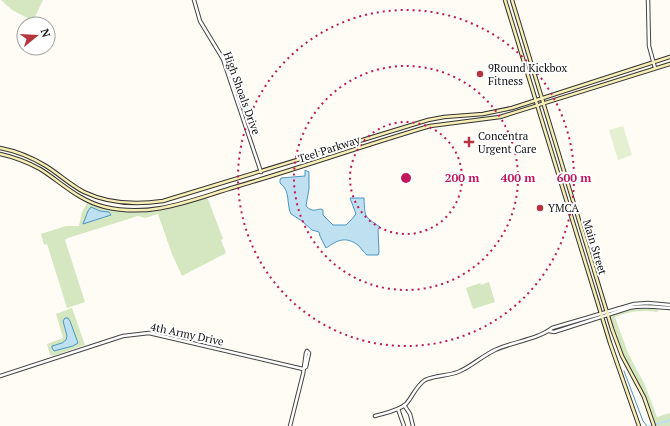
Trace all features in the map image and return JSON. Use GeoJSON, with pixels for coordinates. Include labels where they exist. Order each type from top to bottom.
{"type":"FeatureCollection","features":[{"type":"Feature","properties":{"kind":"main road","name":"Main Street"},"geometry":{"type":"LineString","coordinates":[[505,0],[623,384],[639,426]]}},
{"type":"Feature","properties":{"kind":"main road","name":"Main Street"},"geometry":{"type":"LineString","coordinates":[[512,0],[607,313],[620,352],[641,389],[654,426]]}},
{"type":"Feature","properties":{"kind":"main road"},"geometry":{"type":"LineString","coordinates":[[510,17],[516,15]]}},
{"type":"Feature","properties":{"kind":"main road"},"geometry":{"type":"LineString","coordinates":[[522,54],[528,53]]}},
{"type":"Feature","properties":{"kind":"main road","name":"Teel Parkway"},"geometry":{"type":"LineString","coordinates":[[0,148],[33,158],[85,192],[102,199],[129,204],[163,201],[428,120],[497,111],[670,57]]}},
{"type":"Feature","properties":{"kind":"main road","name":"Teel Parkway"},"geometry":{"type":"LineString","coordinates":[[0,154],[22,161],[40,170],[74,193],[97,204],[122,209],[138,210],[164,208],[430,126],[499,118],[670,64]]}},
{"type":"Feature","properties":{"kind":"main road"},"geometry":{"type":"LineString","coordinates":[[612,76],[613,81]]}},
{"type":"Feature","properties":{"kind":"main road"},"geometry":{"type":"LineString","coordinates":[[497,111],[499,118]]}},
{"type":"Feature","properties":{"kind":"main road"},"geometry":{"type":"LineString","coordinates":[[466,116],[467,122]]}},
{"type":"Feature","properties":{"kind":"main road"},"geometry":{"type":"LineString","coordinates":[[378,135],[380,141]]}},
{"type":"Feature","properties":{"kind":"main road"},"geometry":{"type":"LineString","coordinates":[[549,145],[555,144]]}},
{"type":"Feature","properties":{"kind":"main road"},"geometry":{"type":"LineString","coordinates":[[311,156],[313,163]]}},
{"type":"Feature","properties":{"kind":"main road"},"geometry":{"type":"LineString","coordinates":[[163,201],[164,208]]}},
{"type":"Feature","properties":{"kind":"main road"},"geometry":{"type":"LineString","coordinates":[[589,274],[594,272]]}},
{"type":"Feature","properties":{"kind":"street","name":"High Shoals Drive"},"geometry":{"type":"LineString","coordinates":[[194,0],[202,25],[223,59],[261,172]]}},
{"type":"Feature","properties":{"kind":"street"},"geometry":{"type":"LineString","coordinates":[[648,0],[649,46],[655,68]]}},
{"type":"Feature","properties":{"kind":"street"},"geometry":{"type":"LineString","coordinates":[[549,331],[554,332],[574,326],[638,303],[648,302],[670,305]]}},
{"type":"Feature","properties":{"kind":"street"},"geometry":{"type":"LineString","coordinates":[[607,313],[638,306],[670,308]]}},
{"type":"Feature","properties":{"kind":"street"},"geometry":{"type":"LineString","coordinates":[[375,416],[398,409],[404,405],[419,385],[426,380],[458,372],[498,349],[549,331],[552,328],[602,315]]}},
{"type":"Feature","properties":{"kind":"street"},"geometry":{"type":"LineString","coordinates":[[572,322],[574,326]]}},
{"type":"Feature","properties":{"kind":"street","name":"4th Army Drive"},"geometry":{"type":"LineString","coordinates":[[0,376],[123,336],[149,333],[303,368]]}},
{"type":"Feature","properties":{"kind":"street"},"geometry":{"type":"LineString","coordinates":[[290,426],[306,353],[307,351],[309,353],[306,367],[303,368]]}},
{"type":"Feature","properties":{"kind":"street"},"geometry":{"type":"LineString","coordinates":[[404,405],[410,414],[414,426]]}},
{"type":"Feature","properties":{"kind":"street"},"geometry":{"type":"LineString","coordinates":[[398,409],[404,426]]}},
{"type":"Feature","properties":{"kind":"green space"},"geometry":{"type":"Polygon","coordinates":[[[1,0],[43,0],[35,16],[23,16],[12,10],[1,0]]]}},
{"type":"Feature","properties":{"kind":"green space"},"geometry":{"type":"Polygon","coordinates":[[[623,126],[632,155],[618,160],[609,130],[623,126]]]}},
{"type":"Feature","properties":{"kind":"green space"},"geometry":{"type":"Polygon","coordinates":[[[205,198],[208,199],[223,239],[221,240],[226,253],[182,276],[172,254],[158,214],[145,218],[138,216],[68,238],[65,240],[85,302],[67,308],[47,244],[44,245],[41,234],[66,226],[79,226],[82,212],[87,203],[126,211],[157,210],[205,198]]]}},
{"type":"Feature","properties":{"kind":"green space"},"geometry":{"type":"Polygon","coordinates":[[[489,282],[495,302],[473,309],[466,288],[480,283],[481,285],[489,282]]]}},
{"type":"Feature","properties":{"kind":"green space"},"geometry":{"type":"Polygon","coordinates":[[[647,307],[657,308],[658,312],[647,311],[626,313],[615,317],[628,353],[645,385],[657,417],[670,413],[670,426],[655,426],[645,397],[621,350],[611,317],[612,314],[629,309],[647,307]]]}},
{"type":"Feature","properties":{"kind":"green space"},"geometry":{"type":"Polygon","coordinates":[[[72,308],[85,345],[53,356],[50,355],[47,344],[63,338],[56,314],[72,308]]]}},
{"type":"Feature","properties":{"kind":"water"},"geometry":{"type":"Polygon","coordinates":[[[305,170],[309,172],[309,189],[306,206],[312,210],[323,210],[323,215],[333,225],[346,225],[356,214],[350,198],[364,198],[366,216],[380,227],[378,229],[378,255],[367,255],[358,245],[345,240],[338,241],[326,248],[319,232],[312,230],[291,214],[286,190],[280,183],[280,180],[281,178],[305,176],[305,170]]]}},
{"type":"Feature","properties":{"kind":"water"},"geometry":{"type":"Polygon","coordinates":[[[91,207],[100,211],[109,212],[111,215],[83,224],[91,207]]]}},
{"type":"Feature","properties":{"kind":"water"},"geometry":{"type":"Polygon","coordinates":[[[65,318],[68,318],[70,321],[78,343],[73,346],[54,351],[52,346],[66,340],[67,336],[63,321],[65,318]]]}},
{"type":"Feature","properties":{"kind":"waterway"},"geometry":{"type":"LineString","coordinates":[[624,371],[643,421],[647,426]]}},
{"type":"Feature","properties":{"kind":"waterway"},"geometry":{"type":"LineString","coordinates":[[657,424],[670,420]]}},
{"type":"Feature","properties":{"kind":"place","name":"9Round Kickbox Fitness"},"geometry":{"type":"Point","coordinates":[480,74]}},
{"type":"Feature","properties":{"kind":"place","name":"Concentra Urgent Care"},"geometry":{"type":"Point","coordinates":[469,142]}},
{"type":"Feature","properties":{"kind":"place","name":"YMCA"},"geometry":{"type":"Point","coordinates":[540,208]}}]}
